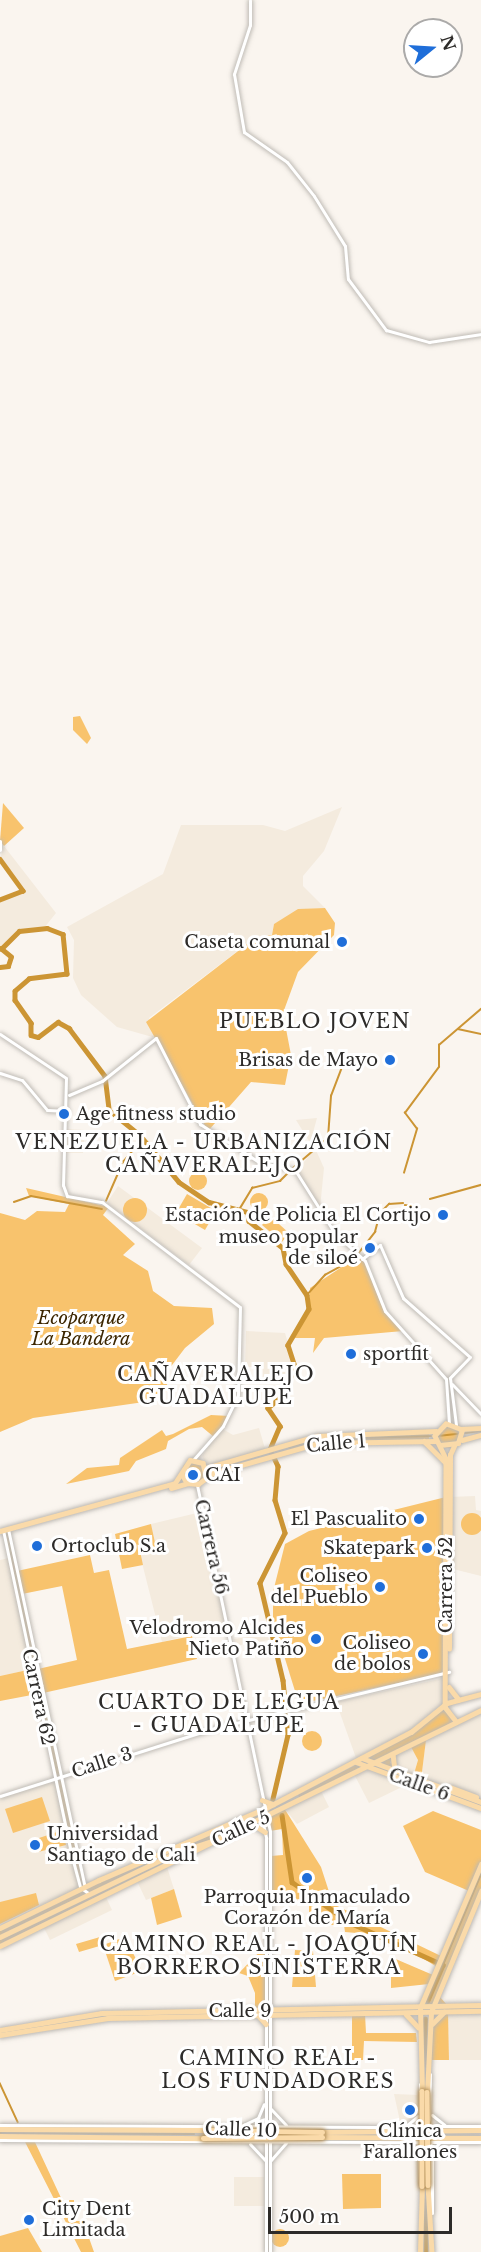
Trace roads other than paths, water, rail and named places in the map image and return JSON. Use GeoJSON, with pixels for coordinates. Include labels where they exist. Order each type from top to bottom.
{"type":"FeatureCollection","features":[{"type":"Feature","properties":{"kind":"main road"},"geometry":{"type":"LineString","coordinates":[[481,1428],[458,1427],[449,1424],[436,1431],[438,1443],[454,1446],[462,1440],[481,1435]]}},
{"type":"Feature","properties":{"kind":"main road"},"geometry":{"type":"LineString","coordinates":[[458,1427],[462,1440]]}},
{"type":"Feature","properties":{"kind":"main road","name":"Calle 1"},"geometry":{"type":"LineString","coordinates":[[205,1478],[317,1436],[436,1431]]}},
{"type":"Feature","properties":{"kind":"main road"},"geometry":{"type":"LineString","coordinates":[[417,1440],[436,1447],[446,1464]]}},
{"type":"Feature","properties":{"kind":"main road","name":"Calle 1"},"geometry":{"type":"LineString","coordinates":[[280,1450],[319,1443],[417,1440],[438,1443]]}},
{"type":"Feature","properties":{"kind":"main road","name":"Carrera 52"},"geometry":{"type":"LineString","coordinates":[[438,1443],[446,1464],[447,1672],[445,1704]]}},
{"type":"Feature","properties":{"kind":"main road","name":"Carrera 52"},"geometry":{"type":"LineString","coordinates":[[447,1626],[450,1455],[454,1446]]}},
{"type":"Feature","properties":{"kind":"main road","name":"Calle 1"},"geometry":{"type":"LineString","coordinates":[[206,1468],[269,1454]]}},
{"type":"Feature","properties":{"kind":"main road"},"geometry":{"type":"LineString","coordinates":[[193,1460],[202,1463],[206,1468],[205,1478],[196,1485],[188,1484],[4,1531],[175,1483],[193,1460]]}},
{"type":"Feature","properties":{"kind":"main road"},"geometry":{"type":"LineString","coordinates":[[182,1474],[188,1484]]}},
{"type":"Feature","properties":{"kind":"main road","name":"Carrera 52"},"geometry":{"type":"LineString","coordinates":[[447,1672],[449,1692],[459,1700]]}},
{"type":"Feature","properties":{"kind":"main road","name":"Calle 5"},"geometry":{"type":"LineString","coordinates":[[0,1929],[99,1880],[260,1811],[420,1726],[445,1704],[481,1694]]}},
{"type":"Feature","properties":{"kind":"main road"},"geometry":{"type":"LineString","coordinates":[[445,1704],[447,1715],[456,1721]]}},
{"type":"Feature","properties":{"kind":"main road","name":"Calle 5"},"geometry":{"type":"LineString","coordinates":[[0,1946],[128,1883],[233,1835],[481,1710]]}},
{"type":"Feature","properties":{"kind":"main road"},"geometry":{"type":"LineString","coordinates":[[393,1753],[391,1765],[400,1773]]}},
{"type":"Feature","properties":{"kind":"main road","name":"Calle 6"},"geometry":{"type":"LineString","coordinates":[[363,1758],[481,1801]]}},
{"type":"Feature","properties":{"kind":"main road","name":"Calle 6"},"geometry":{"type":"LineString","coordinates":[[356,1762],[481,1808]]}},
{"type":"Feature","properties":{"kind":"main road"},"geometry":{"type":"LineString","coordinates":[[262,1800],[275,1803]]}},
{"type":"Feature","properties":{"kind":"main road"},"geometry":{"type":"LineString","coordinates":[[251,1825],[266,1832]]}},
{"type":"Feature","properties":{"kind":"main road"},"geometry":{"type":"LineString","coordinates":[[0,1937],[206,1840],[233,1835]]}},
{"type":"Feature","properties":{"kind":"main road"},"geometry":{"type":"LineString","coordinates":[[425,2092],[419,2030],[421,2010],[481,1864]]}},
{"type":"Feature","properties":{"kind":"main road"},"geometry":{"type":"LineString","coordinates":[[102,1887],[128,1883]]}},
{"type":"Feature","properties":{"kind":"main road"},"geometry":{"type":"LineString","coordinates":[[420,2252],[420,2209],[425,2186],[425,2092],[431,2009],[481,1891]]}},
{"type":"Feature","properties":{"kind":"main road","name":"Calle 9"},"geometry":{"type":"LineString","coordinates":[[2,2035],[108,2018],[269,2013],[333,2015],[404,2013],[481,2005]]}},
{"type":"Feature","properties":{"kind":"main road"},"geometry":{"type":"LineString","coordinates":[[457,2011],[463,2006]]}},
{"type":"Feature","properties":{"kind":"main road"},"geometry":{"type":"LineString","coordinates":[[360,2008],[365,2014]]}},
{"type":"Feature","properties":{"kind":"main road","name":"Calle 9"},"geometry":{"type":"LineString","coordinates":[[0,2030],[116,2013],[269,2013],[360,2008],[421,2010]]}},
{"type":"Feature","properties":{"kind":"main road"},"geometry":{"type":"LineString","coordinates":[[333,2015],[340,2009]]}},
{"type":"Feature","properties":{"kind":"main road","name":"Calle 9"},"geometry":{"type":"LineString","coordinates":[[431,2009],[481,2011]]}},
{"type":"Feature","properties":{"kind":"main road"},"geometry":{"type":"LineString","coordinates":[[431,2027],[448,2011]]}},
{"type":"Feature","properties":{"kind":"main road"},"geometry":{"type":"LineString","coordinates":[[177,2017],[184,2012]]}},
{"type":"Feature","properties":{"kind":"main road"},"geometry":{"type":"LineString","coordinates":[[192,2012],[199,2016]]}},
{"type":"Feature","properties":{"kind":"main road"},"geometry":{"type":"LineString","coordinates":[[108,2018],[116,2013]]}},
{"type":"Feature","properties":{"kind":"main road"},"geometry":{"type":"LineString","coordinates":[[135,2013],[140,2018]]}},
{"type":"Feature","properties":{"kind":"main road"},"geometry":{"type":"LineString","coordinates":[[404,2013],[419,2030]]}},
{"type":"Feature","properties":{"kind":"main road"},"geometry":{"type":"LineString","coordinates":[[258,2015],[269,2024],[278,2015]]}},
{"type":"Feature","properties":{"kind":"main road"},"geometry":{"type":"LineString","coordinates":[[2,2035],[12,2028]]}},
{"type":"Feature","properties":{"kind":"main road","name":"Calle 10"},"geometry":{"type":"LineString","coordinates":[[0,2127],[190,2127],[206,2130],[322,2135],[339,2141],[481,2140]]}},
{"type":"Feature","properties":{"kind":"main road","name":"Calle 10"},"geometry":{"type":"LineString","coordinates":[[0,2138],[196,2140],[322,2135],[342,2129],[481,2128]]}},
{"type":"Feature","properties":{"kind":"main road"},"geometry":{"type":"LineString","coordinates":[[330,2142],[339,2141]]}},
{"type":"Feature","properties":{"kind":"main road"},"geometry":{"type":"LineString","coordinates":[[425,2186],[432,2213],[432,2252]]}},
{"type":"Feature","properties":{"kind":"street"},"geometry":{"type":"LineString","coordinates":[[250,0],[250,25],[234,74],[244,132],[287,162],[314,196],[345,246],[348,279],[386,330],[429,342],[481,334]]}},
{"type":"Feature","properties":{"kind":"street"},"geometry":{"type":"LineString","coordinates":[[0,841],[4,846],[0,850]]}},
{"type":"Feature","properties":{"kind":"street"},"geometry":{"type":"LineString","coordinates":[[0,1034],[61,1072],[69,1085],[63,1170],[67,1196],[102,1202],[240,1307],[238,1395],[203,1452],[193,1460]]}},
{"type":"Feature","properties":{"kind":"street"},"geometry":{"type":"LineString","coordinates":[[69,1095],[102,1081],[156,1038],[200,1124],[259,1162],[294,1170],[333,1232],[362,1259],[385,1311],[449,1384],[481,1414]]}},
{"type":"Feature","properties":{"kind":"street"},"geometry":{"type":"LineString","coordinates":[[0,1072],[16,1076],[41,1106],[68,1111]]}},
{"type":"Feature","properties":{"kind":"street"},"geometry":{"type":"LineString","coordinates":[[362,1259],[380,1245],[404,1298],[470,1357],[449,1384],[453,1414],[458,1427]]}},
{"type":"Feature","properties":{"kind":"street"},"geometry":{"type":"LineString","coordinates":[[449,1424],[453,1414]]}},
{"type":"Feature","properties":{"kind":"street"},"geometry":{"type":"LineString","coordinates":[[202,1463],[203,1452]]}},
{"type":"Feature","properties":{"kind":"street","name":"Carrera 56"},"geometry":{"type":"LineString","coordinates":[[196,1485],[247,1720],[262,1800],[260,1811],[265,1819],[270,2104],[268,2126]]}},
{"type":"Feature","properties":{"kind":"street","name":"Carrera 62"},"geometry":{"type":"LineString","coordinates":[[4,1531],[32,1640],[83,1888]]}},
{"type":"Feature","properties":{"kind":"street","name":"Carrera 62"},"geometry":{"type":"LineString","coordinates":[[4,1531],[55,1778],[83,1888]]}},
{"type":"Feature","properties":{"kind":"street"},"geometry":{"type":"LineString","coordinates":[[26,1641],[32,1640]]}},
{"type":"Feature","properties":{"kind":"street","name":"Calle 3"},"geometry":{"type":"LineString","coordinates":[[0,1796],[247,1720],[447,1672]]}},
{"type":"Feature","properties":{"kind":"street","name":"Carrera 56"},"geometry":{"type":"LineString","coordinates":[[265,1819],[269,2013]]}},
{"type":"Feature","properties":{"kind":"street"},"geometry":{"type":"LineString","coordinates":[[83,1888],[90,1893]]}},
{"type":"Feature","properties":{"kind":"street","name":"Carrera 56"},"geometry":{"type":"LineString","coordinates":[[269,2024],[266,2096],[270,2168],[270,2252]]}},
{"type":"Feature","properties":{"kind":"street"},"geometry":{"type":"LineString","coordinates":[[419,2111],[426,2122],[431,2111],[429,2060]]}},
{"type":"Feature","properties":{"kind":"street"},"geometry":{"type":"LineString","coordinates":[[401,2126],[414,2122],[419,2111],[421,2061]]}},
{"type":"Feature","properties":{"kind":"street"},"geometry":{"type":"LineString","coordinates":[[236,2126],[258,2118],[266,2096]]}},
{"type":"Feature","properties":{"kind":"street"},"geometry":{"type":"LineString","coordinates":[[270,2104],[276,2119],[291,2127]]}},
{"type":"Feature","properties":{"kind":"street"},"geometry":{"type":"LineString","coordinates":[[431,2111],[439,2122],[459,2126]]}},
{"type":"Feature","properties":{"kind":"street"},"geometry":{"type":"LineString","coordinates":[[254,2126],[283,2142]]}},
{"type":"Feature","properties":{"kind":"street"},"geometry":{"type":"LineString","coordinates":[[254,2126],[255,2136],[247,2143],[258,2148],[266,2165]]}},
{"type":"Feature","properties":{"kind":"street","name":"Calle 10"},"geometry":{"type":"LineString","coordinates":[[190,2127],[268,2126],[342,2129]]}},
{"type":"Feature","properties":{"kind":"street","name":"Calle 10"},"geometry":{"type":"LineString","coordinates":[[378,2128],[459,2126],[481,2128]]}},
{"type":"Feature","properties":{"kind":"street"},"geometry":{"type":"LineString","coordinates":[[255,2143],[268,2133],[282,2127]]}},
{"type":"Feature","properties":{"kind":"street"},"geometry":{"type":"LineString","coordinates":[[282,2127],[279,2136],[283,2142]]}},
{"type":"Feature","properties":{"kind":"street","name":"Calle 10"},"geometry":{"type":"LineString","coordinates":[[196,2140],[247,2143],[330,2142]]}},
{"type":"Feature","properties":{"kind":"street","name":"Calle 10"},"geometry":{"type":"LineString","coordinates":[[339,2141],[481,2140]]}},
{"type":"Feature","properties":{"kind":"street","name":"Carrera 56"},"geometry":{"type":"LineString","coordinates":[[266,2252],[268,2142]]}},
{"type":"Feature","properties":{"kind":"street"},"geometry":{"type":"LineString","coordinates":[[270,2168],[277,2148],[291,2142]]}},
{"type":"Feature","properties":{"kind":"street"},"geometry":{"type":"LineString","coordinates":[[405,2142],[419,2155]]}},
{"type":"Feature","properties":{"kind":"street"},"geometry":{"type":"LineString","coordinates":[[432,2213],[432,2154],[441,2142]]}},
{"type":"Feature","properties":{"kind":"street"},"geometry":{"type":"LineString","coordinates":[[420,2209],[419,2155],[426,2147],[432,2154]]}},
{"type":"Feature","properties":{"kind":"waterway"},"geometry":{"type":"LineString","coordinates":[[0,859],[23,891],[0,900]]}},
{"type":"Feature","properties":{"kind":"waterway"},"geometry":{"type":"LineString","coordinates":[[0,967],[8,966],[11,957],[1,949],[19,931],[47,928],[63,934],[67,974],[29,979],[15,991],[15,1000],[31,1023],[31,1035],[38,1037],[58,1022],[69,1028],[105,1076],[109,1110],[139,1134],[179,1182],[209,1202],[248,1212],[249,1221],[283,1248],[286,1264],[307,1295],[309,1309],[288,1345],[295,1367],[282,1397],[268,1408],[280,1426],[270,1449],[278,1466],[275,1500],[285,1533],[260,1583],[283,1680],[288,1735],[273,1799]]}},
{"type":"Feature","properties":{"kind":"waterway"},"geometry":{"type":"LineString","coordinates":[[404,1173],[417,1129],[405,1113],[439,1067],[439,1045],[481,1009]]}},
{"type":"Feature","properties":{"kind":"waterway"},"geometry":{"type":"LineString","coordinates":[[458,1029],[481,1034]]}},
{"type":"Feature","properties":{"kind":"waterway"},"geometry":{"type":"LineString","coordinates":[[293,1168],[328,1138],[331,1096],[341,1070]]}},
{"type":"Feature","properties":{"kind":"waterway"},"geometry":{"type":"LineString","coordinates":[[106,1201],[123,1162],[143,1139]]}},
{"type":"Feature","properties":{"kind":"waterway"},"geometry":{"type":"LineString","coordinates":[[239,1210],[252,1188],[280,1181],[290,1171]]}},
{"type":"Feature","properties":{"kind":"waterway"},"geometry":{"type":"LineString","coordinates":[[430,1199],[481,1185]]}},
{"type":"Feature","properties":{"kind":"waterway"},"geometry":{"type":"LineString","coordinates":[[14,1202],[31,1196],[102,1209]]}},
{"type":"Feature","properties":{"kind":"waterway"},"geometry":{"type":"LineString","coordinates":[[358,1254],[375,1232],[380,1213],[389,1204],[403,1203]]}},
{"type":"Feature","properties":{"kind":"waterway"},"geometry":{"type":"LineString","coordinates":[[405,1205],[411,1206]]}},
{"type":"Feature","properties":{"kind":"waterway"},"geometry":{"type":"LineString","coordinates":[[307,1295],[325,1275],[356,1258]]}},
{"type":"Feature","properties":{"kind":"waterway"},"geometry":{"type":"LineString","coordinates":[[465,1433],[481,1431]]}},
{"type":"Feature","properties":{"kind":"waterway"},"geometry":{"type":"LineString","coordinates":[[438,1436],[458,1434]]}},
{"type":"Feature","properties":{"kind":"waterway"},"geometry":{"type":"LineString","coordinates":[[289,1447],[322,1439],[431,1436]]}},
{"type":"Feature","properties":{"kind":"waterway"},"geometry":{"type":"LineString","coordinates":[[282,1815],[292,1882],[351,1923],[443,1965],[428,2001]]}},
{"type":"Feature","properties":{"kind":"waterway"},"geometry":{"type":"LineString","coordinates":[[443,1965],[481,1874]]}},
{"type":"Feature","properties":{"kind":"waterway"},"geometry":{"type":"LineString","coordinates":[[424,2065],[425,2019]]}},
{"type":"Feature","properties":{"kind":"waterway"},"geometry":{"type":"LineString","coordinates":[[0,2083],[18,2122]]}},
{"type":"Feature","properties":{"kind":"waterway"},"geometry":{"type":"LineString","coordinates":[[0,2133],[194,2134]]}},
{"type":"Feature","properties":{"kind":"waterway"},"geometry":{"type":"LineString","coordinates":[[342,2134],[401,2134]]}},
{"type":"Feature","properties":{"kind":"waterway"},"geometry":{"type":"LineString","coordinates":[[426,2201],[426,2252]]}},
{"type":"Feature","properties":{"kind":"place","name":"Caseta comunal"},"geometry":{"type":"Point","coordinates":[342,942]}},
{"type":"Feature","properties":{"kind":"place","name":"Brisas de Mayo"},"geometry":{"type":"Point","coordinates":[390,1060]}},
{"type":"Feature","properties":{"kind":"place","name":"Age fitness studio"},"geometry":{"type":"Point","coordinates":[64,1114]}},
{"type":"Feature","properties":{"kind":"place","name":"Estación de Policia El Cortijo"},"geometry":{"type":"Point","coordinates":[443,1215]}},
{"type":"Feature","properties":{"kind":"place","name":"museo popular de siloé"},"geometry":{"type":"Point","coordinates":[370,1248]}},
{"type":"Feature","properties":{"kind":"place","name":"sportfit"},"geometry":{"type":"Point","coordinates":[351,1354]}},
{"type":"Feature","properties":{"kind":"place","name":"CAI"},"geometry":{"type":"Point","coordinates":[193,1475]}},
{"type":"Feature","properties":{"kind":"place","name":"El Pascualito"},"geometry":{"type":"Point","coordinates":[419,1519]}},
{"type":"Feature","properties":{"kind":"place","name":"Ortoclub S.a"},"geometry":{"type":"Point","coordinates":[37,1546]}},
{"type":"Feature","properties":{"kind":"place","name":"Skatepark"},"geometry":{"type":"Point","coordinates":[427,1548]}},
{"type":"Feature","properties":{"kind":"place","name":"Coliseo del Pueblo"},"geometry":{"type":"Point","coordinates":[380,1587]}},
{"type":"Feature","properties":{"kind":"place","name":"Velodromo Alcides Nieto Patiño"},"geometry":{"type":"Point","coordinates":[316,1639]}},
{"type":"Feature","properties":{"kind":"place","name":"Coliseo de bolos"},"geometry":{"type":"Point","coordinates":[423,1654]}},
{"type":"Feature","properties":{"kind":"place","name":"Universidad Santiago de Cali"},"geometry":{"type":"Point","coordinates":[35,1845]}},
{"type":"Feature","properties":{"kind":"place","name":"Parroquia Inmaculado Corazón de María"},"geometry":{"type":"Point","coordinates":[307,1878]}},
{"type":"Feature","properties":{"kind":"place","name":"Clínica Farallones"},"geometry":{"type":"Point","coordinates":[410,2110]}},
{"type":"Feature","properties":{"kind":"place","name":"City Dent Limitada"},"geometry":{"type":"Point","coordinates":[29,2220]}},
{"type":"Feature","properties":{"kind":"district","name":"PUEBLO JOVEN"},"geometry":{"type":"Point","coordinates":[315,1021]}},
{"type":"Feature","properties":{"kind":"district","name":"VENEZUELA - URBANIZACIÓN CAÑAVERALEJO"},"geometry":{"type":"Point","coordinates":[204,1154]}},
{"type":"Feature","properties":{"kind":"district","name":"CAÑAVERALEJO GUADALUPE"},"geometry":{"type":"Point","coordinates":[216,1386]}},
{"type":"Feature","properties":{"kind":"district","name":"CUARTO DE LEGUA - GUADALUPE"},"geometry":{"type":"Point","coordinates":[219,1714]}},
{"type":"Feature","properties":{"kind":"district","name":"CAMINO REAL - JOAQUÍN BORRERO SINISTERRA"},"geometry":{"type":"Point","coordinates":[259,1956]}},
{"type":"Feature","properties":{"kind":"district","name":"CAMINO REAL - LOS FUNDADORES"},"geometry":{"type":"Point","coordinates":[278,2070]}},
{"type":"Feature","properties":{"kind":"park label","name":"Ecoparque La Bandera"},"geometry":{"type":"Point","coordinates":[81,1329]}}]}
